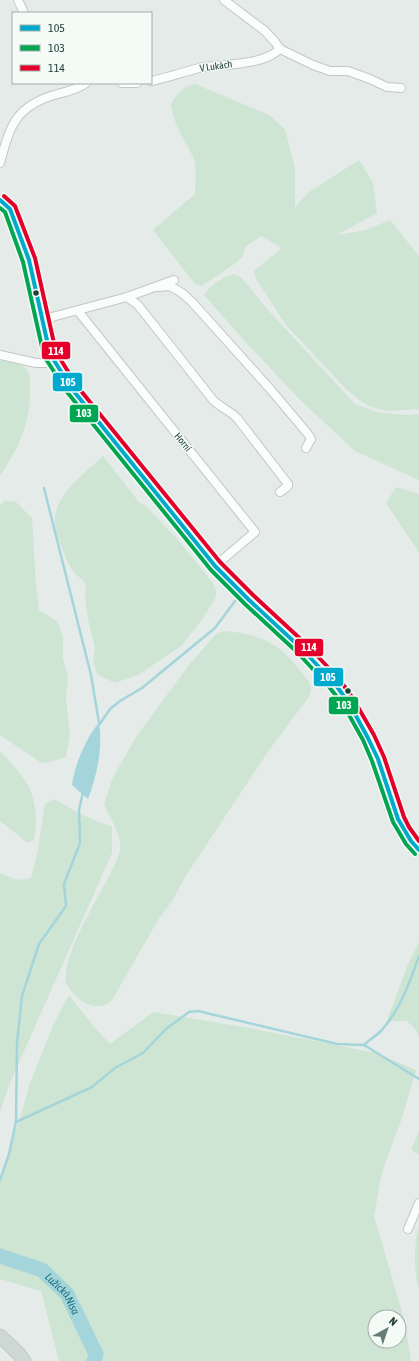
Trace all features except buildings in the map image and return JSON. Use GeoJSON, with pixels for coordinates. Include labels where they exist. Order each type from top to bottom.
{"type":"FeatureCollection","features":[{"type":"Feature","properties":{"kind":"main road"},"geometry":{"type":"LineString","coordinates":[[0,1336],[19,1354],[24,1361]]}},
{"type":"Feature","properties":{"kind":"street"},"geometry":{"type":"LineString","coordinates":[[18,0],[24,12]]}},
{"type":"Feature","properties":{"kind":"street"},"geometry":{"type":"LineString","coordinates":[[224,0],[265,31],[280,49],[313,65],[330,71],[348,71],[387,87],[401,88]]}},
{"type":"Feature","properties":{"kind":"street","name":"V Lukách"},"geometry":{"type":"LineString","coordinates":[[152,81],[199,68],[269,57],[280,49]]}},
{"type":"Feature","properties":{"kind":"street"},"geometry":{"type":"LineString","coordinates":[[0,162],[8,134],[15,120],[30,105],[47,97],[81,87],[85,84]]}},
{"type":"Feature","properties":{"kind":"street"},"geometry":{"type":"LineString","coordinates":[[0,200],[10,209],[29,260],[42,323],[50,354],[55,363],[72,389],[215,566],[238,591],[314,661],[340,690],[370,739],[398,819],[405,833],[419,850]]}},
{"type":"Feature","properties":{"kind":"street"},"geometry":{"type":"LineString","coordinates":[[42,323],[52,317],[127,297],[174,280]]}},
{"type":"Feature","properties":{"kind":"street"},"geometry":{"type":"LineString","coordinates":[[157,287],[170,286],[182,293],[192,302],[314,440],[306,448]]}},
{"type":"Feature","properties":{"kind":"street"},"geometry":{"type":"LineString","coordinates":[[127,297],[138,305],[213,400],[232,413],[288,484],[288,486],[280,492]]}},
{"type":"Feature","properties":{"kind":"street","name":"Horní"},"geometry":{"type":"LineString","coordinates":[[78,311],[255,532],[215,566]]}},
{"type":"Feature","properties":{"kind":"street"},"geometry":{"type":"LineString","coordinates":[[0,355],[36,363],[55,363]]}},
{"type":"Feature","properties":{"kind":"street"},"geometry":{"type":"LineString","coordinates":[[408,1229],[419,1203]]}},
{"type":"Feature","properties":{"kind":"green space"},"geometry":{"type":"Polygon","coordinates":[[[195,84],[269,115],[285,129],[295,168],[295,207],[309,192],[359,160],[373,183],[377,213],[337,235],[366,230],[390,220],[419,256],[419,409],[388,411],[371,407],[358,399],[345,388],[286,325],[256,279],[254,271],[282,248],[261,236],[245,247],[243,256],[233,265],[202,286],[195,284],[153,230],[195,194],[195,162],[177,126],[171,104],[181,91],[195,84]]]}},
{"type":"Feature","properties":{"kind":"green space"},"geometry":{"type":"Polygon","coordinates":[[[233,274],[241,277],[268,310],[355,404],[380,413],[407,415],[419,414],[419,480],[355,451],[299,399],[242,338],[204,295],[217,282],[233,274]]]}},
{"type":"Feature","properties":{"kind":"green space"},"geometry":{"type":"Polygon","coordinates":[[[0,360],[17,364],[26,369],[29,374],[30,384],[26,425],[13,455],[0,476],[0,360]]]}},
{"type":"Feature","properties":{"kind":"green space"},"geometry":{"type":"Polygon","coordinates":[[[103,456],[139,502],[146,506],[177,539],[212,582],[216,591],[216,597],[201,621],[181,646],[140,674],[115,683],[97,674],[93,660],[95,648],[88,620],[84,581],[73,571],[68,562],[58,538],[55,522],[57,509],[66,492],[103,456]]]}},
{"type":"Feature","properties":{"kind":"green space"},"geometry":{"type":"Polygon","coordinates":[[[396,487],[419,494],[419,552],[386,503],[396,487]]]}},
{"type":"Feature","properties":{"kind":"green space"},"geometry":{"type":"Polygon","coordinates":[[[5,501],[16,502],[32,518],[39,610],[57,621],[63,636],[63,659],[68,676],[66,698],[70,735],[66,757],[47,763],[40,762],[0,735],[0,505],[5,501]]]}},
{"type":"Feature","properties":{"kind":"green space"},"geometry":{"type":"Polygon","coordinates":[[[225,631],[238,632],[260,638],[278,648],[294,663],[307,679],[311,687],[310,694],[267,753],[187,874],[172,901],[158,920],[112,1000],[101,1006],[94,1006],[84,1003],[67,985],[66,973],[68,962],[77,938],[113,868],[120,850],[117,833],[104,805],[112,779],[136,737],[189,665],[217,633],[225,631]]]}},
{"type":"Feature","properties":{"kind":"green space"},"geometry":{"type":"Polygon","coordinates":[[[0,751],[21,775],[28,785],[31,793],[35,808],[36,825],[34,840],[28,843],[0,821],[0,751]]]}},
{"type":"Feature","properties":{"kind":"green space"},"geometry":{"type":"Polygon","coordinates":[[[54,799],[82,815],[112,827],[112,853],[9,1085],[0,1112],[0,873],[17,880],[31,878],[38,849],[45,804],[54,799]]]}},
{"type":"Feature","properties":{"kind":"green space"},"geometry":{"type":"Polygon","coordinates":[[[419,943],[419,1036],[415,1029],[407,1021],[393,1021],[386,1023],[408,964],[419,943]]]}},
{"type":"Feature","properties":{"kind":"green space"},"geometry":{"type":"Polygon","coordinates":[[[69,995],[95,1028],[110,1044],[153,1012],[244,1027],[376,1053],[416,1070],[402,1118],[382,1172],[374,1216],[401,1309],[367,1309],[367,1349],[407,1349],[407,1335],[411,1361],[59,1361],[41,1291],[0,1279],[0,1179],[30,1083],[54,1023],[69,995]]]}},
{"type":"Feature","properties":{"kind":"green space"},"geometry":{"type":"Polygon","coordinates":[[[419,1131],[419,1155],[411,1150],[419,1131]]]}},
{"type":"Feature","properties":{"kind":"green space"},"geometry":{"type":"Polygon","coordinates":[[[419,1226],[419,1288],[415,1257],[419,1226]]]}},
{"type":"Feature","properties":{"kind":"water"},"geometry":{"type":"Polygon","coordinates":[[[99,723],[100,752],[94,781],[88,799],[72,785],[73,778],[81,752],[99,723]]]}},
{"type":"Feature","properties":{"kind":"waterway"},"geometry":{"type":"LineString","coordinates":[[44,488],[91,675],[99,723]]}},
{"type":"Feature","properties":{"kind":"waterway"},"geometry":{"type":"LineString","coordinates":[[99,725],[110,709],[120,701],[142,688],[215,628],[235,601]]}},
{"type":"Feature","properties":{"kind":"waterway"},"geometry":{"type":"LineString","coordinates":[[0,1180],[9,1154],[16,1122],[17,1043],[22,996],[39,944],[66,906],[64,884],[80,843],[79,810],[83,792]]}},
{"type":"Feature","properties":{"kind":"waterway"},"geometry":{"type":"LineString","coordinates":[[16,1122],[92,1087],[115,1068],[143,1053],[166,1029],[189,1012],[198,1011],[337,1044],[364,1045],[381,1031],[394,1014],[408,986],[419,956]]}},
{"type":"Feature","properties":{"kind":"waterway"},"geometry":{"type":"LineString","coordinates":[[364,1045],[419,1079]]}},
{"type":"Feature","properties":{"kind":"waterway","name":"Lužická Nisa"},"geometry":{"type":"LineString","coordinates":[[0,1256],[42,1270],[67,1294],[96,1354],[94,1361]]}},
{"type":"Feature","properties":{"kind":"transit line","name":"114"},"geometry":{"type":"LineString","coordinates":[[4,196],[15,206],[35,258],[56,352],[77,386],[220,562],[307,645],[340,680],[354,700],[374,735],[384,757],[404,817],[419,841]]}},
{"type":"Feature","properties":{"kind":"transit line","name":"105"},"geometry":{"type":"LineString","coordinates":[[0,200],[10,209],[29,260],[50,354],[72,389],[215,566],[302,649],[335,684],[349,703],[368,738],[378,759],[398,819],[411,841],[419,850]]}},
{"type":"Feature","properties":{"kind":"transit line","name":"103"},"geometry":{"type":"LineString","coordinates":[[0,208],[5,212],[23,262],[44,356],[67,392],[211,570],[298,653],[330,688],[344,706],[363,740],[372,761],[393,822],[406,844],[415,854]]}}]}
